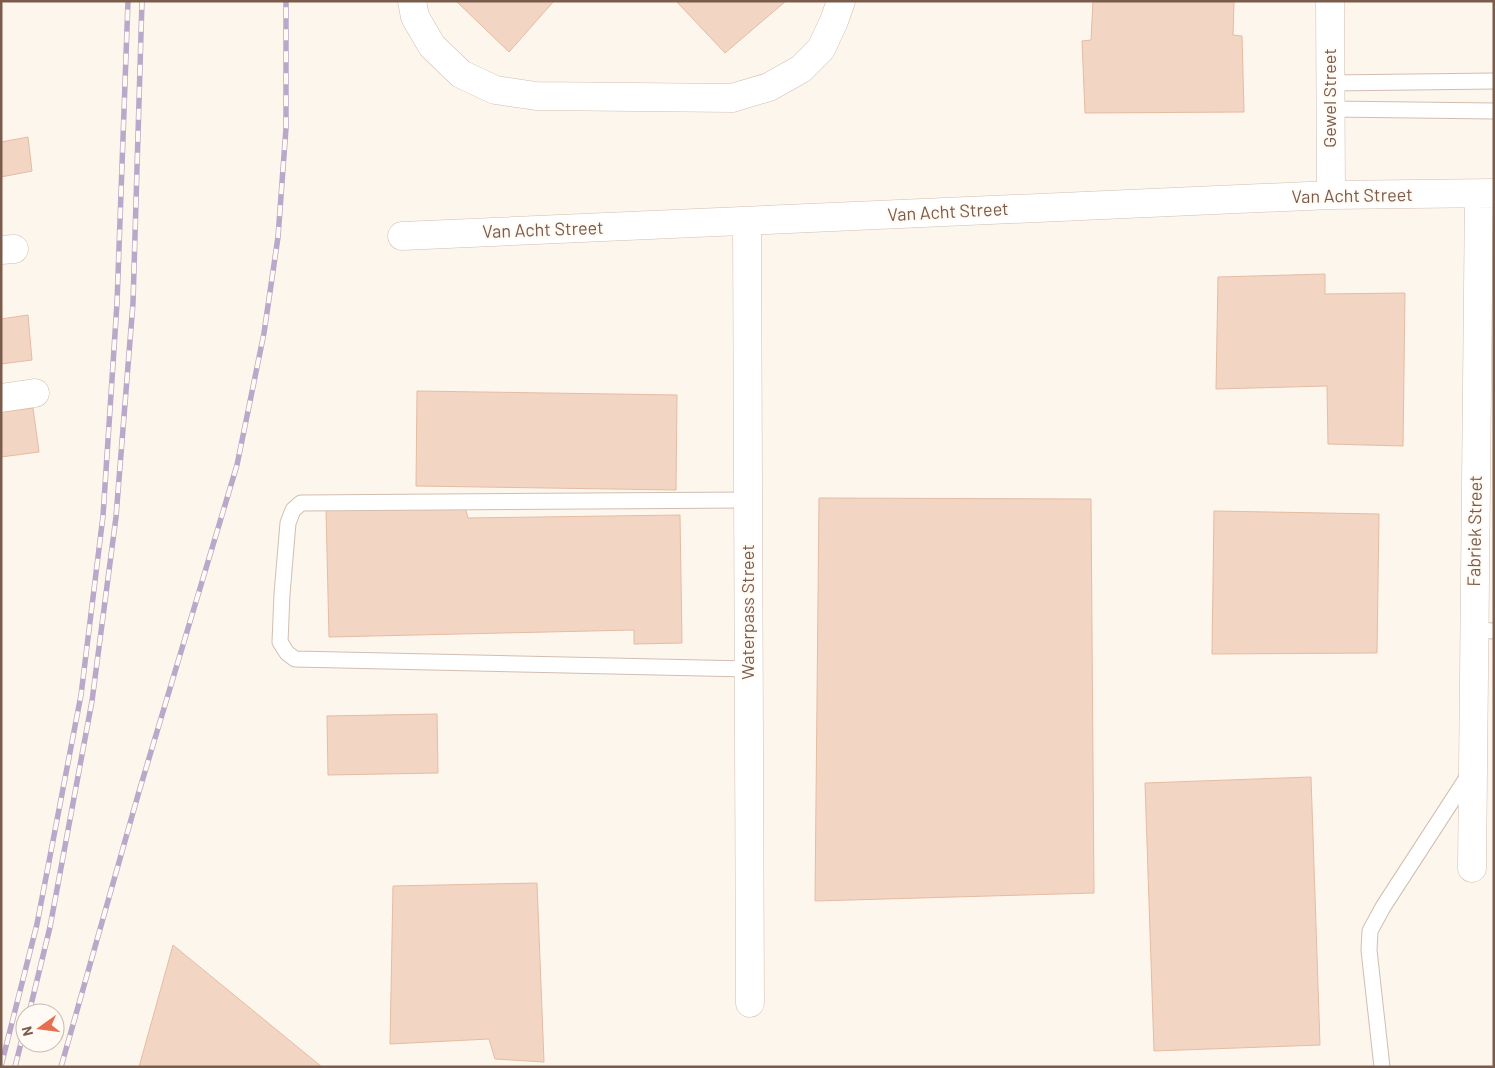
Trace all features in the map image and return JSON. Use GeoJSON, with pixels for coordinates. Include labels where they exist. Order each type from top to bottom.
{"type":"FeatureCollection","features":[{"type":"Feature","properties":{"kind":"street"},"geometry":{"type":"LineString","coordinates":[[412,1],[415,17],[432,46],[461,74],[495,90],[536,96],[732,98],[768,87],[801,69],[820,48],[834,21],[841,1]]}},
{"type":"Feature","properties":{"kind":"street","name":"Gewel Street"},"geometry":{"type":"LineString","coordinates":[[1330,1],[1330,195]]}},
{"type":"Feature","properties":{"kind":"street","name":"Van Acht Street"},"geometry":{"type":"LineString","coordinates":[[402,236],[1330,195],[1486,194]]}},
{"type":"Feature","properties":{"kind":"street","name":"Fabriek Street"},"geometry":{"type":"LineString","coordinates":[[1472,868],[1473,769],[1484,630],[1486,194]]}},
{"type":"Feature","properties":{"kind":"street","name":"Waterpass Street"},"geometry":{"type":"LineString","coordinates":[[747,221],[750,1002]]}},
{"type":"Feature","properties":{"kind":"street"},"geometry":{"type":"LineString","coordinates":[[1,398],[35,394]]}},
{"type":"Feature","properties":{"kind":"lane"},"geometry":{"type":"LineString","coordinates":[[1330,96],[1494,81]]}},
{"type":"Feature","properties":{"kind":"lane"},"geometry":{"type":"LineString","coordinates":[[1330,96],[1494,111]]}},
{"type":"Feature","properties":{"kind":"lane"},"geometry":{"type":"LineString","coordinates":[[748,500],[302,503],[293,510],[288,523],[280,642],[287,653],[295,659],[748,669]]}},
{"type":"Feature","properties":{"kind":"lane"},"geometry":{"type":"LineString","coordinates":[[1382,1067],[1370,950],[1370,931],[1383,907],[1473,769]]}},
{"type":"Feature","properties":{"kind":"building"},"geometry":{"type":"Polygon","coordinates":[[[456,1],[554,1],[509,52],[456,1]]]}},
{"type":"Feature","properties":{"kind":"building"},"geometry":{"type":"Polygon","coordinates":[[[676,1],[786,1],[725,53],[676,1]]]}},
{"type":"Feature","properties":{"kind":"building"},"geometry":{"type":"Polygon","coordinates":[[[1093,1],[1234,1],[1233,35],[1242,36],[1244,112],[1085,113],[1082,41],[1091,40],[1093,1]]]}},
{"type":"Feature","properties":{"kind":"building"},"geometry":{"type":"Polygon","coordinates":[[[28,137],[32,171],[1,177],[1,142],[28,137]]]}},
{"type":"Feature","properties":{"kind":"building"},"geometry":{"type":"Polygon","coordinates":[[[1325,274],[1325,294],[1405,293],[1403,446],[1328,444],[1327,386],[1216,389],[1218,277],[1325,274]]]}},
{"type":"Feature","properties":{"kind":"building"},"geometry":{"type":"Polygon","coordinates":[[[28,315],[32,360],[1,364],[1,319],[28,315]]]}},
{"type":"Feature","properties":{"kind":"building"},"geometry":{"type":"Polygon","coordinates":[[[417,391],[677,395],[676,490],[416,486],[417,391]]]}},
{"type":"Feature","properties":{"kind":"building"},"geometry":{"type":"Polygon","coordinates":[[[33,408],[39,452],[1,457],[1,412],[33,408]]]}},
{"type":"Feature","properties":{"kind":"building"},"geometry":{"type":"Polygon","coordinates":[[[819,498],[1091,499],[1094,893],[815,901],[819,498]]]}},
{"type":"Feature","properties":{"kind":"building"},"geometry":{"type":"Polygon","coordinates":[[[465,507],[468,518],[680,515],[682,643],[634,644],[634,630],[329,637],[326,510],[465,507]]]}},
{"type":"Feature","properties":{"kind":"building"},"geometry":{"type":"Polygon","coordinates":[[[1214,511],[1379,514],[1377,653],[1212,654],[1214,511]]]}},
{"type":"Feature","properties":{"kind":"building"},"geometry":{"type":"Polygon","coordinates":[[[437,714],[438,773],[328,775],[327,716],[437,714]]]}},
{"type":"Feature","properties":{"kind":"building"},"geometry":{"type":"Polygon","coordinates":[[[1311,777],[1320,1045],[1154,1051],[1145,783],[1311,777]]]}},
{"type":"Feature","properties":{"kind":"building"},"geometry":{"type":"Polygon","coordinates":[[[537,883],[544,1062],[495,1059],[489,1039],[390,1044],[393,886],[537,883]]]}},
{"type":"Feature","properties":{"kind":"building"},"geometry":{"type":"Polygon","coordinates":[[[173,945],[322,1067],[139,1067],[173,945]]]}},
{"type":"Feature","properties":{"kind":"railway"},"geometry":{"type":"LineString","coordinates":[[1,1066],[37,924],[81,695],[103,516],[117,303],[128,1]]}},
{"type":"Feature","properties":{"kind":"railway"},"geometry":{"type":"LineString","coordinates":[[31,1003],[50,927],[92,701],[116,517],[133,303],[142,1]]}},
{"type":"Feature","properties":{"kind":"railway"},"geometry":{"type":"LineString","coordinates":[[61,1067],[138,795],[237,465],[264,333],[278,237],[286,128],[286,1]]}},
{"type":"Feature","properties":{"kind":"railway"},"geometry":{"type":"LineString","coordinates":[[15,1067],[18,1053]]}}]}
